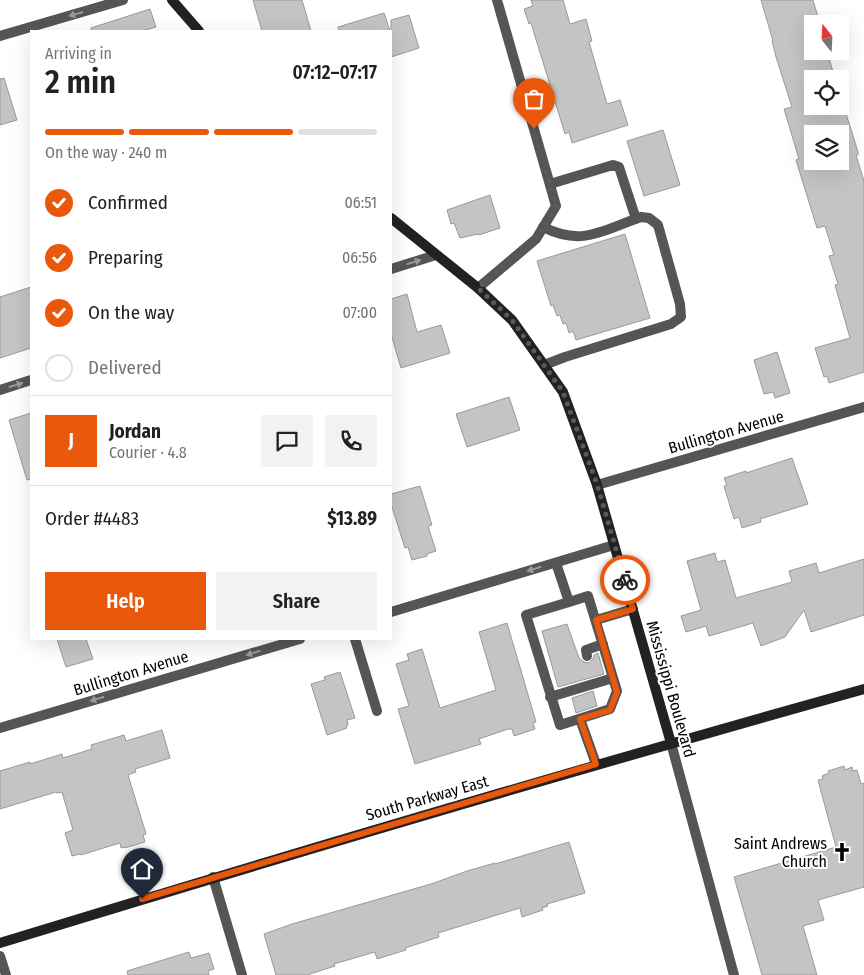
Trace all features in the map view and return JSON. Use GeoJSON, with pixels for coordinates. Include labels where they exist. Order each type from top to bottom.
{"type":"FeatureCollection","features":[{"type":"Feature","properties":{"kind":"main road"},"geometry":{"type":"LineString","coordinates":[[172,0],[198,30]]}},
{"type":"Feature","properties":{"kind":"main road","name":"Mississippi Boulevard"},"geometry":{"type":"LineString","coordinates":[[392,219],[478,288],[512,320],[563,392],[597,484],[671,743]]}},
{"type":"Feature","properties":{"kind":"main road","name":"South Parkway East"},"geometry":{"type":"LineString","coordinates":[[0,943],[213,877],[596,764],[864,689]]}},
{"type":"Feature","properties":{"kind":"street"},"geometry":{"type":"LineString","coordinates":[[0,36],[123,0]]}},
{"type":"Feature","properties":{"kind":"street"},"geometry":{"type":"LineString","coordinates":[[478,288],[536,239],[556,206],[497,0]]}},
{"type":"Feature","properties":{"kind":"street"},"geometry":{"type":"LineString","coordinates":[[550,184],[613,165],[619,167],[636,219]]}},
{"type":"Feature","properties":{"kind":"street"},"geometry":{"type":"LineString","coordinates":[[543,227],[557,234],[580,237],[641,217],[649,218],[658,225],[680,304],[681,317],[671,324],[544,365]]}},
{"type":"Feature","properties":{"kind":"street"},"geometry":{"type":"LineString","coordinates":[[392,269],[436,255]]}},
{"type":"Feature","properties":{"kind":"street"},"geometry":{"type":"LineString","coordinates":[[0,390],[30,380]]}},
{"type":"Feature","properties":{"kind":"street","name":"Bullington Avenue"},"geometry":{"type":"LineString","coordinates":[[597,484],[864,408]]}},
{"type":"Feature","properties":{"kind":"street"},"geometry":{"type":"LineString","coordinates":[[392,612],[614,545]]}},
{"type":"Feature","properties":{"kind":"street"},"geometry":{"type":"LineString","coordinates":[[556,563],[570,602]]}},
{"type":"Feature","properties":{"kind":"street"},"geometry":{"type":"LineString","coordinates":[[588,596],[596,620],[617,692],[610,710],[560,725],[526,615],[588,596]]}},
{"type":"Feature","properties":{"kind":"street"},"geometry":{"type":"LineString","coordinates":[[596,620],[633,609]]}},
{"type":"Feature","properties":{"kind":"street","name":"Bullington Avenue"},"geometry":{"type":"LineString","coordinates":[[0,728],[297,640]]}},
{"type":"Feature","properties":{"kind":"street"},"geometry":{"type":"LineString","coordinates":[[355,640],[377,711]]}},
{"type":"Feature","properties":{"kind":"street"},"geometry":{"type":"LineString","coordinates":[[588,656],[586,650],[603,644]]}},
{"type":"Feature","properties":{"kind":"street"},"geometry":{"type":"LineString","coordinates":[[550,697],[595,680],[613,678]]}},
{"type":"Feature","properties":{"kind":"street"},"geometry":{"type":"LineString","coordinates":[[580,719],[596,764]]}},
{"type":"Feature","properties":{"kind":"street","name":"Mississippi Boulevard"},"geometry":{"type":"LineString","coordinates":[[671,743],[734,975]]}},
{"type":"Feature","properties":{"kind":"street"},"geometry":{"type":"LineString","coordinates":[[213,877],[242,975]]}},
{"type":"Feature","properties":{"kind":"street"},"geometry":{"type":"LineString","coordinates":[[0,956],[6,975]]}},
{"type":"Feature","properties":{"kind":"building"},"geometry":{"type":"Polygon","coordinates":[[[253,0],[302,0],[311,30],[262,30],[253,0]]]}},
{"type":"Feature","properties":{"kind":"building"},"geometry":{"type":"Polygon","coordinates":[[[531,0],[563,0],[570,24],[586,19],[592,41],[589,42],[607,104],[620,100],[628,125],[572,143],[569,132],[565,134],[531,23],[529,24],[524,9],[533,6],[531,0]]]}},
{"type":"Feature","properties":{"kind":"building"},"geometry":{"type":"Polygon","coordinates":[[[761,0],[813,0],[817,15],[804,15],[804,60],[830,60],[832,70],[804,70],[804,115],[847,115],[858,152],[858,155],[856,155],[864,181],[864,372],[829,383],[827,376],[824,377],[815,348],[850,338],[835,285],[838,284],[829,256],[834,255],[825,226],[817,228],[796,160],[799,159],[784,109],[792,107],[761,0]]]}},
{"type":"Feature","properties":{"kind":"building"},"geometry":{"type":"Polygon","coordinates":[[[150,9],[156,27],[146,30],[91,30],[91,28],[150,9]]]}},
{"type":"Feature","properties":{"kind":"building"},"geometry":{"type":"Polygon","coordinates":[[[384,13],[390,30],[339,30],[338,27],[384,13]]]}},
{"type":"Feature","properties":{"kind":"building"},"geometry":{"type":"Polygon","coordinates":[[[409,15],[419,48],[392,57],[391,20],[409,15]]]}},
{"type":"Feature","properties":{"kind":"building"},"geometry":{"type":"Polygon","coordinates":[[[4,78],[17,120],[0,125],[0,79],[4,78]]]}},
{"type":"Feature","properties":{"kind":"building"},"geometry":{"type":"Polygon","coordinates":[[[663,130],[680,185],[644,196],[627,141],[663,130]]]}},
{"type":"Feature","properties":{"kind":"building"},"geometry":{"type":"Polygon","coordinates":[[[490,195],[500,228],[479,235],[460,238],[454,223],[451,224],[447,210],[490,195]]]}},
{"type":"Feature","properties":{"kind":"building"},"geometry":{"type":"Polygon","coordinates":[[[625,234],[650,318],[576,340],[573,331],[569,333],[566,323],[563,324],[560,315],[557,316],[553,305],[551,306],[537,261],[625,234]]]}},
{"type":"Feature","properties":{"kind":"building"},"geometry":{"type":"Polygon","coordinates":[[[30,287],[30,348],[0,358],[0,297],[30,287]]]}},
{"type":"Feature","properties":{"kind":"building"},"geometry":{"type":"Polygon","coordinates":[[[407,294],[417,332],[441,325],[450,353],[401,368],[392,337],[392,299],[407,294]]]}},
{"type":"Feature","properties":{"kind":"building"},"geometry":{"type":"Polygon","coordinates":[[[777,352],[790,393],[775,398],[773,392],[764,394],[754,360],[777,352]]]}},
{"type":"Feature","properties":{"kind":"building"},"geometry":{"type":"Polygon","coordinates":[[[509,397],[520,430],[467,447],[456,414],[509,397]]]}},
{"type":"Feature","properties":{"kind":"building"},"geometry":{"type":"Polygon","coordinates":[[[30,413],[30,479],[27,480],[9,420],[30,413]]]}},
{"type":"Feature","properties":{"kind":"building"},"geometry":{"type":"Polygon","coordinates":[[[792,458],[808,504],[760,519],[761,522],[742,528],[739,517],[734,519],[724,486],[727,485],[724,478],[792,458]]]}},
{"type":"Feature","properties":{"kind":"building"},"geometry":{"type":"Polygon","coordinates":[[[420,486],[432,525],[428,526],[436,551],[427,554],[427,556],[412,560],[408,547],[405,548],[392,507],[392,494],[420,486]]]}},
{"type":"Feature","properties":{"kind":"building"},"geometry":{"type":"Polygon","coordinates":[[[715,553],[717,562],[725,560],[736,598],[792,582],[789,571],[816,563],[819,573],[864,559],[864,615],[811,632],[804,610],[785,637],[761,646],[753,623],[709,636],[706,626],[686,632],[681,616],[701,610],[687,561],[715,553]]]}},
{"type":"Feature","properties":{"kind":"building"},"geometry":{"type":"Polygon","coordinates":[[[507,623],[536,722],[533,723],[535,729],[514,736],[512,729],[508,729],[479,739],[481,744],[415,764],[398,709],[409,706],[396,664],[409,660],[407,654],[422,649],[440,708],[496,690],[479,632],[507,623]]]}},
{"type":"Feature","properties":{"kind":"building"},"geometry":{"type":"Polygon","coordinates":[[[567,624],[579,658],[589,663],[594,655],[598,653],[604,674],[558,687],[542,631],[567,624]]]}},
{"type":"Feature","properties":{"kind":"building"},"geometry":{"type":"Polygon","coordinates":[[[57,640],[86,640],[93,659],[66,667],[57,640]]]}},
{"type":"Feature","properties":{"kind":"building"},"geometry":{"type":"Polygon","coordinates":[[[340,672],[355,718],[347,720],[347,728],[327,735],[311,684],[325,680],[324,677],[340,672]]]}},
{"type":"Feature","properties":{"kind":"building"},"geometry":{"type":"Polygon","coordinates":[[[593,691],[597,706],[576,713],[572,698],[593,691]]]}},
{"type":"Feature","properties":{"kind":"building"},"geometry":{"type":"Polygon","coordinates":[[[162,730],[170,758],[135,769],[136,772],[128,775],[146,834],[143,835],[145,842],[125,848],[121,848],[120,843],[72,856],[65,833],[73,830],[62,792],[56,792],[0,809],[0,771],[62,754],[63,758],[92,749],[91,745],[124,735],[126,741],[162,730]]]}},
{"type":"Feature","properties":{"kind":"building","name":"Saint Andrews Church"},"geometry":{"type":"Polygon","coordinates":[[[844,766],[845,770],[852,767],[853,771],[857,770],[861,784],[864,783],[864,887],[818,900],[824,920],[803,926],[817,975],[762,975],[734,877],[836,847],[818,780],[823,779],[822,776],[829,773],[828,771],[844,766]]]}},
{"type":"Feature","properties":{"kind":"building"},"geometry":{"type":"Polygon","coordinates":[[[569,842],[585,893],[547,904],[548,906],[542,908],[543,910],[522,917],[520,908],[438,933],[439,937],[377,959],[375,952],[334,964],[335,966],[307,975],[276,975],[264,934],[292,924],[431,884],[467,871],[569,842]]]}},
{"type":"Feature","properties":{"kind":"building"},"geometry":{"type":"Polygon","coordinates":[[[189,952],[191,958],[209,953],[214,969],[208,971],[209,975],[128,975],[127,971],[189,952]]]}},
{"type":"Feature","properties":{"kind":"way so far"},"geometry":{"type":"LineString","coordinates":[[534,129],[556,206],[536,239],[478,288],[512,320],[563,392],[597,484],[625,580]]}},
{"type":"Feature","properties":{"kind":"place","name":"Saint Andrews Church"},"geometry":{"type":"Point","coordinates":[842,852]}},
{"type":"Feature","properties":{"kind":"route"},"geometry":{"type":"LineString","coordinates":[[142,899],[596,764],[580,719],[610,710],[617,692],[596,620],[633,609],[625,580]]}}]}
